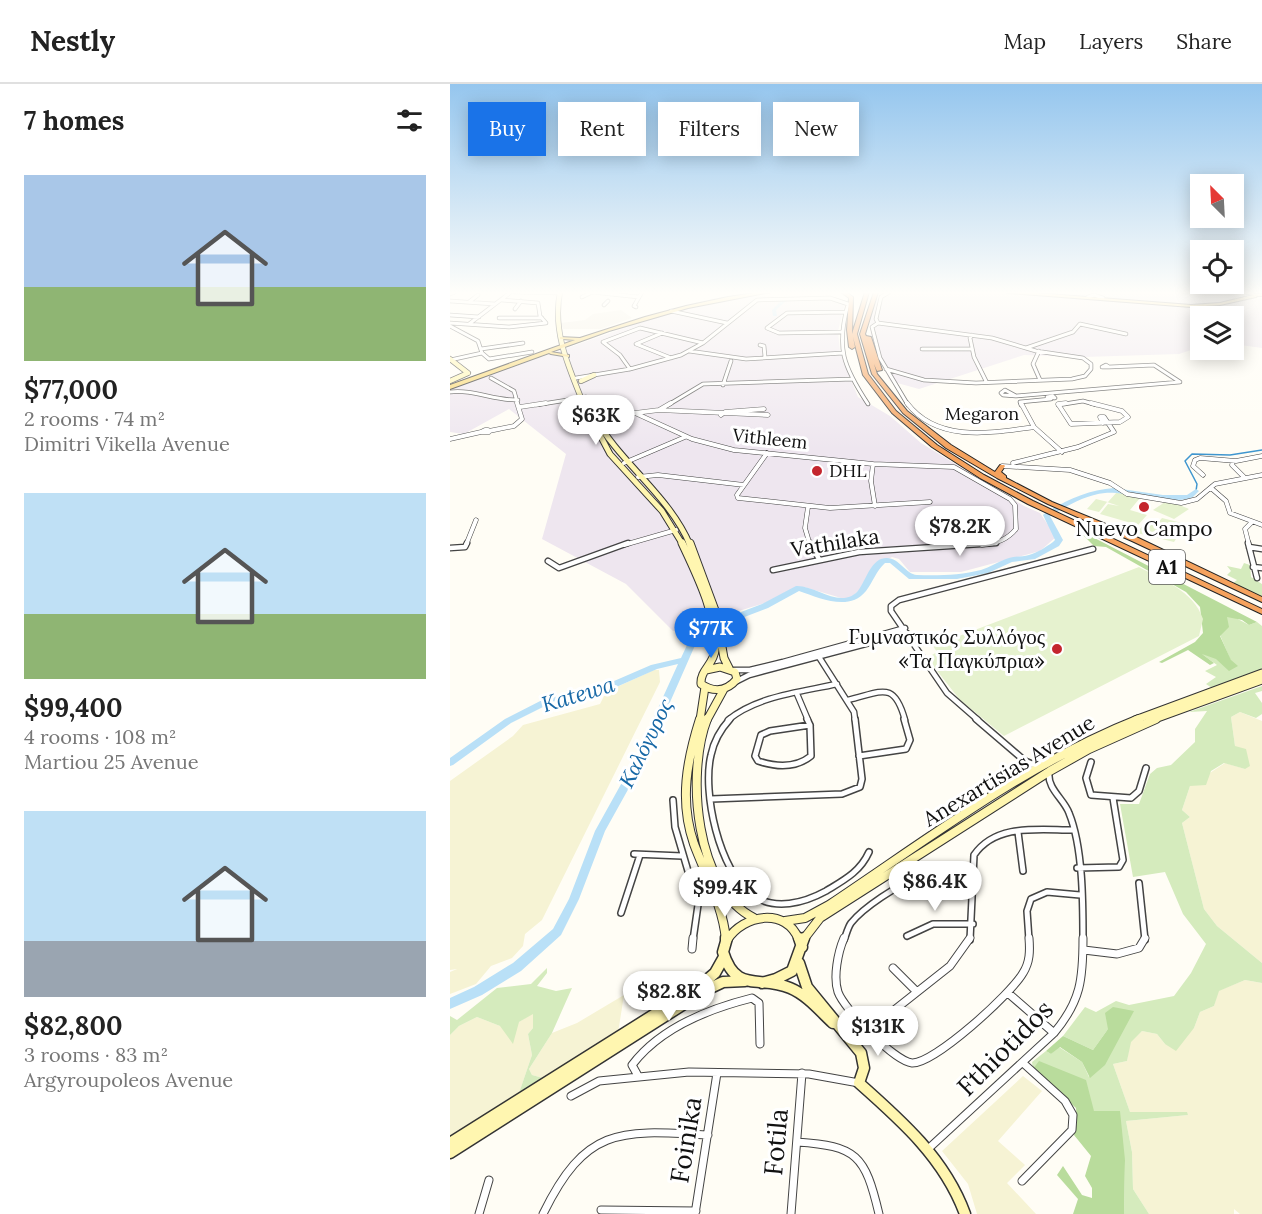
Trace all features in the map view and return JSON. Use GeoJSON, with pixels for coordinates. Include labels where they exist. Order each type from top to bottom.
{"type":"FeatureCollection","features":[{"type":"Feature","properties":{"kind":"highway"},"geometry":{"type":"LineString","coordinates":[[851,345],[869,379],[898,415],[953,458],[993,485],[1262,618]]}},
{"type":"Feature","properties":{"kind":"highway"},"geometry":{"type":"LineString","coordinates":[[857,345],[869,379]]}},
{"type":"Feature","properties":{"kind":"highway","name":"A1"},"geometry":{"type":"LineString","coordinates":[[864,345],[876,374],[886,391],[908,413],[966,457],[999,478],[1262,601]]}},
{"type":"Feature","properties":{"kind":"highway"},"geometry":{"type":"LineString","coordinates":[[870,345],[876,374]]}},
{"type":"Feature","properties":{"kind":"highway"},"geometry":{"type":"LineString","coordinates":[[870,345],[889,389],[908,413]]}},
{"type":"Feature","properties":{"kind":"highway"},"geometry":{"type":"LineString","coordinates":[[966,457],[986,466],[1002,466]]}},
{"type":"Feature","properties":{"kind":"highway"},"geometry":{"type":"LineString","coordinates":[[1002,466],[997,470],[1003,476],[1262,601]]}},
{"type":"Feature","properties":{"kind":"highway"},"geometry":{"type":"LineString","coordinates":[[1082,518],[1132,539]]}},
{"type":"Feature","properties":{"kind":"highway","name":"A1"},"geometry":{"type":"LineString","coordinates":[[1071,523],[1262,612]]}},
{"type":"Feature","properties":{"kind":"main road"},"geometry":{"type":"LineString","coordinates":[[450,384],[546,352],[558,345]]}},
{"type":"Feature","properties":{"kind":"main road"},"geometry":{"type":"LineString","coordinates":[[450,1153],[704,988],[724,957],[726,940],[724,920],[693,842],[685,798],[687,761],[704,707],[705,687],[700,679],[715,652],[715,625],[676,530],[666,515],[606,449],[564,345]]}},
{"type":"Feature","properties":{"kind":"main road"},"geometry":{"type":"LineString","coordinates":[[567,354],[576,345]]}},
{"type":"Feature","properties":{"kind":"main road"},"geometry":{"type":"LineString","coordinates":[[546,352],[567,354]]}},
{"type":"Feature","properties":{"kind":"main road"},"geometry":{"type":"LineString","coordinates":[[450,359],[467,372],[465,376],[450,384]]}},
{"type":"Feature","properties":{"kind":"main road"},"geometry":{"type":"LineString","coordinates":[[578,379],[594,375]]}},
{"type":"Feature","properties":{"kind":"main road"},"geometry":{"type":"LineString","coordinates":[[585,398],[605,406]]}},
{"type":"Feature","properties":{"kind":"main road"},"geometry":{"type":"LineString","coordinates":[[593,413],[605,406]]}},
{"type":"Feature","properties":{"kind":"main road"},"geometry":{"type":"LineString","coordinates":[[588,407],[603,435],[624,463],[682,528],[715,625],[723,658],[736,674],[735,682],[724,689],[713,706],[698,748],[695,789],[698,816],[710,860],[727,898],[734,908],[755,918]]}},
{"type":"Feature","properties":{"kind":"main road"},"geometry":{"type":"LineString","coordinates":[[706,670],[720,667],[730,669]]}},
{"type":"Feature","properties":{"kind":"main road","name":"Anexartisias Avenue"},"geometry":{"type":"LineString","coordinates":[[785,921],[805,918],[829,905],[1031,778],[1122,725],[1262,673]]}},
{"type":"Feature","properties":{"kind":"main road","name":"Anexartisias Avenue"},"geometry":{"type":"LineString","coordinates":[[1046,769],[1118,735],[1262,680]]}},
{"type":"Feature","properties":{"kind":"main road"},"geometry":{"type":"LineString","coordinates":[[705,687],[724,689]]}},
{"type":"Feature","properties":{"kind":"main road","name":"Anexartisias Avenue"},"geometry":{"type":"LineString","coordinates":[[803,949],[807,931],[820,918],[1031,778]]}},
{"type":"Feature","properties":{"kind":"main road"},"geometry":{"type":"LineString","coordinates":[[726,940],[743,923],[755,918],[776,918],[785,921],[801,938],[803,949],[799,963],[783,977],[762,983]]}},
{"type":"Feature","properties":{"kind":"main road"},"geometry":{"type":"LineString","coordinates":[[724,957],[735,975],[745,981]]}},
{"type":"Feature","properties":{"kind":"main road"},"geometry":{"type":"LineString","coordinates":[[799,963],[807,987],[851,1039],[864,1060],[859,1083],[927,1150],[950,1180],[965,1214]]}},
{"type":"Feature","properties":{"kind":"main road"},"geometry":{"type":"LineString","coordinates":[[450,1143],[704,988],[723,982],[745,981],[792,988],[851,1039]]}},
{"type":"Feature","properties":{"kind":"street"},"geometry":{"type":"LineString","coordinates":[[480,345],[482,351],[492,359],[532,352]]}},
{"type":"Feature","properties":{"kind":"street"},"geometry":{"type":"LineString","coordinates":[[450,359],[514,345]]}},
{"type":"Feature","properties":{"kind":"street"},"geometry":{"type":"LineString","coordinates":[[606,345],[620,355],[630,369]]}},
{"type":"Feature","properties":{"kind":"street"},"geometry":{"type":"LineString","coordinates":[[638,345],[672,358]]}},
{"type":"Feature","properties":{"kind":"street"},"geometry":{"type":"LineString","coordinates":[[594,375],[630,369],[672,358],[700,345]]}},
{"type":"Feature","properties":{"kind":"street"},"geometry":{"type":"LineString","coordinates":[[760,345],[764,346],[765,357]]}},
{"type":"Feature","properties":{"kind":"street"},"geometry":{"type":"LineString","coordinates":[[842,345],[853,379],[868,405]]}},
{"type":"Feature","properties":{"kind":"street","name":"Megaron"},"geometry":{"type":"LineString","coordinates":[[875,345],[894,383],[920,418],[938,428],[983,431],[1034,426]]}},
{"type":"Feature","properties":{"kind":"street"},"geometry":{"type":"LineString","coordinates":[[971,345],[971,349],[986,381]]}},
{"type":"Feature","properties":{"kind":"street"},"geometry":{"type":"LineString","coordinates":[[894,383],[901,380],[936,383],[1040,380],[1085,376],[1091,369],[1086,360],[1012,345]]}},
{"type":"Feature","properties":{"kind":"street"},"geometry":{"type":"LineString","coordinates":[[1026,348],[1036,345]]}},
{"type":"Feature","properties":{"kind":"street"},"geometry":{"type":"LineString","coordinates":[[922,349],[971,349]]}},
{"type":"Feature","properties":{"kind":"street"},"geometry":{"type":"LineString","coordinates":[[689,351],[731,361],[843,353]]}},
{"type":"Feature","properties":{"kind":"street"},"geometry":{"type":"LineString","coordinates":[[1039,351],[1033,364],[1040,380]]}},
{"type":"Feature","properties":{"kind":"street"},"geometry":{"type":"LineString","coordinates":[[723,385],[731,361]]}},
{"type":"Feature","properties":{"kind":"street"},"geometry":{"type":"LineString","coordinates":[[1016,396],[1049,396],[1180,382],[1156,365],[1109,367]]}},
{"type":"Feature","properties":{"kind":"street"},"geometry":{"type":"LineString","coordinates":[[886,369],[915,380]]}},
{"type":"Feature","properties":{"kind":"street"},"geometry":{"type":"LineString","coordinates":[[450,440],[486,433],[520,422],[522,419],[514,391],[491,378]]}},
{"type":"Feature","properties":{"kind":"street"},"geometry":{"type":"LineString","coordinates":[[659,410],[685,396],[698,385],[853,379]]}},
{"type":"Feature","properties":{"kind":"street"},"geometry":{"type":"LineString","coordinates":[[450,392],[465,392],[502,400],[518,400]]}},
{"type":"Feature","properties":{"kind":"street"},"geometry":{"type":"LineString","coordinates":[[1049,396],[1020,402],[1034,426],[1062,452]]}},
{"type":"Feature","properties":{"kind":"street"},"geometry":{"type":"LineString","coordinates":[[520,407],[585,398]]}},
{"type":"Feature","properties":{"kind":"street"},"geometry":{"type":"LineString","coordinates":[[1082,401],[1120,410],[1128,416],[1123,421],[1103,423],[1072,424],[1058,404],[1082,401]]}},
{"type":"Feature","properties":{"kind":"street","name":"Vithleem"},"geometry":{"type":"LineString","coordinates":[[588,407],[605,406],[635,413],[685,436],[722,448],[873,464],[954,467]]}},
{"type":"Feature","properties":{"kind":"street"},"geometry":{"type":"LineString","coordinates":[[721,415],[724,412],[764,409]]}},
{"type":"Feature","properties":{"kind":"street"},"geometry":{"type":"LineString","coordinates":[[635,413],[659,410],[721,415],[768,415]]}},
{"type":"Feature","properties":{"kind":"street"},"geometry":{"type":"LineString","coordinates":[[1002,466],[1062,452],[1113,433],[1114,430],[1100,417],[1103,423]]}},
{"type":"Feature","properties":{"kind":"street"},"geometry":{"type":"LineString","coordinates":[[624,463],[685,436]]}},
{"type":"Feature","properties":{"kind":"street"},"geometry":{"type":"LineString","coordinates":[[767,453],[744,485],[738,498],[808,507],[930,502]]}},
{"type":"Feature","properties":{"kind":"street"},"geometry":{"type":"LineString","coordinates":[[1203,475],[1193,466],[1194,461],[1200,457],[1233,461],[1262,456]]}},
{"type":"Feature","properties":{"kind":"street"},"geometry":{"type":"LineString","coordinates":[[1233,461],[1232,465],[1245,478]]}},
{"type":"Feature","properties":{"kind":"street"},"geometry":{"type":"LineString","coordinates":[[873,464],[871,481],[875,506]]}},
{"type":"Feature","properties":{"kind":"street"},"geometry":{"type":"LineString","coordinates":[[1002,466],[1070,470],[1110,483],[1120,491],[1184,503],[1197,499],[1215,484],[1262,475]]}},
{"type":"Feature","properties":{"kind":"street","name":"Vathilaka"},"geometry":{"type":"LineString","coordinates":[[772,570],[819,559],[903,548],[982,545],[1003,540],[1011,535],[1016,529],[1017,518],[1016,507],[1010,499],[954,467]]}},
{"type":"Feature","properties":{"kind":"street"},"geometry":{"type":"LineString","coordinates":[[638,477],[658,475],[744,485]]}},
{"type":"Feature","properties":{"kind":"street"},"geometry":{"type":"LineString","coordinates":[[1211,488],[1226,501],[1228,511],[1262,525]]}},
{"type":"Feature","properties":{"kind":"street"},"geometry":{"type":"LineString","coordinates":[[808,507],[803,526],[804,533],[819,559]]}},
{"type":"Feature","properties":{"kind":"street"},"geometry":{"type":"LineString","coordinates":[[450,548],[465,547],[476,520]]}},
{"type":"Feature","properties":{"kind":"street"},"geometry":{"type":"LineString","coordinates":[[1252,522],[1245,529],[1257,578]]}},
{"type":"Feature","properties":{"kind":"street"},"geometry":{"type":"LineString","coordinates":[[548,561],[559,568],[640,539],[676,530]]}},
{"type":"Feature","properties":{"kind":"street"},"geometry":{"type":"LineString","coordinates":[[1250,547],[1262,549]]}},
{"type":"Feature","properties":{"kind":"street"},"geometry":{"type":"LineString","coordinates":[[1046,769],[1025,761],[947,693],[891,611],[891,606],[899,600],[1093,549]]}},
{"type":"Feature","properties":{"kind":"street"},"geometry":{"type":"LineString","coordinates":[[1253,567],[1262,568]]}},
{"type":"Feature","properties":{"kind":"street"},"geometry":{"type":"LineString","coordinates":[[730,669],[750,670],[906,630]]}},
{"type":"Feature","properties":{"kind":"street"},"geometry":{"type":"LineString","coordinates":[[735,682],[749,675],[819,657],[906,630]]}},
{"type":"Feature","properties":{"kind":"street"},"geometry":{"type":"LineString","coordinates":[[711,799],[842,794],[860,787],[857,727],[848,700],[819,657],[811,654]]}},
{"type":"Feature","properties":{"kind":"street"},"geometry":{"type":"LineString","coordinates":[[837,684],[751,706],[728,720],[712,742],[708,768],[711,799],[724,852],[739,880],[752,895],[777,904],[794,905],[821,894],[863,867],[869,852]]}},
{"type":"Feature","properties":{"kind":"street"},"geometry":{"type":"LineString","coordinates":[[848,700],[884,692],[893,693],[899,699],[910,740],[906,749],[898,753],[859,756]]}},
{"type":"Feature","properties":{"kind":"street"},"geometry":{"type":"LineString","coordinates":[[797,694],[810,725],[810,756],[806,761],[767,765],[758,761],[755,756],[761,735],[770,731],[810,725]]}},
{"type":"Feature","properties":{"kind":"street"},"geometry":{"type":"LineString","coordinates":[[1025,761],[1031,778],[1051,785]]}},
{"type":"Feature","properties":{"kind":"street"},"geometry":{"type":"LineString","coordinates":[[1090,762],[1085,772],[1087,790],[1091,795],[1113,798],[1131,798],[1139,791],[1146,768]]}},
{"type":"Feature","properties":{"kind":"street","name":"Fthiotidos"},"geometry":{"type":"LineString","coordinates":[[927,1150],[1054,1033],[1067,1019],[1078,995],[1084,950],[1073,830],[1064,801],[1051,785],[1046,769]]}},
{"type":"Feature","properties":{"kind":"street"},"geometry":{"type":"LineString","coordinates":[[1077,868],[1110,869],[1119,867],[1123,860],[1113,798]]}},
{"type":"Feature","properties":{"kind":"street"},"geometry":{"type":"LineString","coordinates":[[673,800],[675,827],[698,905],[692,949]]}},
{"type":"Feature","properties":{"kind":"street"},"geometry":{"type":"LineString","coordinates":[[869,1030],[962,954],[970,942],[973,924],[974,855],[978,846],[992,836],[1018,832],[1073,830]]}},
{"type":"Feature","properties":{"kind":"street"},"geometry":{"type":"LineString","coordinates":[[1018,832],[1023,870]]}},
{"type":"Feature","properties":{"kind":"street"},"geometry":{"type":"LineString","coordinates":[[621,913],[637,854],[682,856]]}},
{"type":"Feature","properties":{"kind":"street"},"geometry":{"type":"LineString","coordinates":[[972,884],[933,878],[917,879],[875,902],[850,924],[839,951],[837,989],[844,1005],[900,1060],[913,1063],[927,1060],[1018,985],[1029,962],[1028,908],[1030,899],[1040,893],[1080,895]]}},
{"type":"Feature","properties":{"kind":"street"},"geometry":{"type":"LineString","coordinates":[[1084,950],[1120,953],[1139,950],[1144,942],[1139,883]]}},
{"type":"Feature","properties":{"kind":"street"},"geometry":{"type":"LineString","coordinates":[[907,936],[933,924],[973,924]]}},
{"type":"Feature","properties":{"kind":"street"},"geometry":{"type":"LineString","coordinates":[[893,968],[917,992]]}},
{"type":"Feature","properties":{"kind":"street"},"geometry":{"type":"LineString","coordinates":[[1008,993],[1054,1033]]}},
{"type":"Feature","properties":{"kind":"street"},"geometry":{"type":"LineString","coordinates":[[637,1074],[632,1065],[639,1053],[696,1016],[730,1003],[752,998],[759,1003],[760,1044]]}},
{"type":"Feature","properties":{"kind":"street"},"geometry":{"type":"LineString","coordinates":[[1022,1181],[1072,1130],[1073,1115],[1065,1101],[1023,1063]]}},
{"type":"Feature","properties":{"kind":"street","name":"Foinika"},"geometry":{"type":"LineString","coordinates":[[695,1213],[717,1073]]}},
{"type":"Feature","properties":{"kind":"street"},"geometry":{"type":"LineString","coordinates":[[571,1096],[598,1081],[637,1074],[802,1073],[830,1075],[859,1083]]}},
{"type":"Feature","properties":{"kind":"street","name":"Fotila"},"geometry":{"type":"LineString","coordinates":[[791,1214],[802,1073]]}},
{"type":"Feature","properties":{"kind":"street"},"geometry":{"type":"LineString","coordinates":[[543,1214],[553,1192],[569,1168],[585,1154],[610,1139],[635,1133],[708,1135]]}},
{"type":"Feature","properties":{"kind":"street"},"geometry":{"type":"LineString","coordinates":[[797,1142],[837,1145],[854,1156],[869,1175],[879,1214]]}},
{"type":"Feature","properties":{"kind":"street"},"geometry":{"type":"LineString","coordinates":[[479,1214],[489,1180]]}},
{"type":"Feature","properties":{"kind":"street"},"geometry":{"type":"LineString","coordinates":[[601,1210],[695,1213]]}},
{"type":"Feature","properties":{"kind":"shaded area"},"geometry":{"type":"Polygon","coordinates":[[[577,345],[839,345],[858,397],[890,416],[921,443],[1024,506],[1040,513],[1056,537],[1040,551],[961,572],[910,572],[899,559],[892,557],[872,567],[863,587],[848,600],[804,587],[788,591],[765,603],[673,631],[626,584],[542,539],[566,454],[509,409],[464,434],[450,432],[450,389],[577,345]]]}},
{"type":"Feature","properties":{"kind":"shaded area"},"geometry":{"type":"Polygon","coordinates":[[[872,345],[1190,345],[1190,350],[1179,354],[1084,357],[1024,355],[919,389],[890,381],[872,345]]]}},
{"type":"Feature","properties":{"kind":"shaded area"},"geometry":{"type":"Polygon","coordinates":[[[1244,345],[1262,345],[1262,348],[1244,346],[1244,345]]]}},
{"type":"Feature","properties":{"kind":"shaded area"},"geometry":{"type":"Polygon","coordinates":[[[654,670],[659,670],[660,682],[542,920],[525,934],[523,946],[512,958],[491,966],[476,984],[450,994],[450,972],[457,969],[450,970],[450,781],[513,736],[523,725],[600,704],[606,692],[654,670]]]}},
{"type":"Feature","properties":{"kind":"shaded area"},"geometry":{"type":"Polygon","coordinates":[[[1240,712],[1262,721],[1262,963],[1217,926],[1204,909],[1182,823],[1190,817],[1182,810],[1190,786],[1225,763],[1245,769],[1235,746],[1231,717],[1240,712]]]}},
{"type":"Feature","properties":{"kind":"shaded area"},"geometry":{"type":"Polygon","coordinates":[[[1245,980],[1262,983],[1262,1214],[1240,1214],[1234,1209],[1234,1214],[1149,1214],[1133,1189],[1132,1152],[1126,1121],[1188,1115],[1186,1112],[1130,1112],[1113,1064],[1127,1061],[1130,1042],[1142,1031],[1157,1034],[1165,1044],[1194,1028],[1200,1012],[1214,1006],[1218,991],[1245,980]]]}},
{"type":"Feature","properties":{"kind":"shaded area"},"geometry":{"type":"Polygon","coordinates":[[[624,995],[618,1033],[543,1078],[532,1075],[529,1069],[552,1033],[577,1023],[624,995]]]}},
{"type":"Feature","properties":{"kind":"shaded area"},"geometry":{"type":"Polygon","coordinates":[[[533,1013],[533,1028],[528,1034],[532,1055],[518,1096],[450,1136],[450,1035],[459,1026],[477,1017],[500,1026],[519,1022],[533,1013]]]}},
{"type":"Feature","properties":{"kind":"shaded area"},"geometry":{"type":"Polygon","coordinates":[[[1023,1076],[1042,1091],[998,1141],[1025,1165],[1007,1183],[1036,1214],[977,1214],[968,1184],[942,1151],[1023,1076]]]}},
{"type":"Feature","properties":{"kind":"green space"},"geometry":{"type":"Polygon","coordinates":[[[1117,492],[1140,498],[1130,510],[1147,515],[1138,525],[1100,514],[1108,504],[1119,506],[1107,502],[1099,512],[1087,509],[1096,499],[1108,502],[1117,492]]]}},
{"type":"Feature","properties":{"kind":"green space"},"geometry":{"type":"Polygon","coordinates":[[[1168,500],[1189,509],[1174,519],[1153,510],[1168,500]]]}},
{"type":"Feature","properties":{"kind":"green space"},"geometry":{"type":"Polygon","coordinates":[[[1162,518],[1186,524],[1174,542],[1137,533],[1146,521],[1157,524],[1162,518]]]}},
{"type":"Feature","properties":{"kind":"green space"},"geometry":{"type":"Polygon","coordinates":[[[1077,529],[1257,622],[1249,625],[1242,620],[1227,617],[1229,627],[1220,636],[1231,660],[1238,666],[1229,671],[1216,659],[1202,654],[1214,663],[1210,665],[1188,650],[1162,663],[1159,662],[1195,642],[1203,633],[1200,607],[1186,592],[1106,547],[1094,546],[1077,529]]]}},
{"type":"Feature","properties":{"kind":"green space"},"geometry":{"type":"Polygon","coordinates":[[[1244,563],[1250,565],[1251,577],[1262,584],[1262,597],[1233,583],[1237,580],[1227,575],[1231,571],[1227,566],[1241,569],[1244,563]]]}},
{"type":"Feature","properties":{"kind":"green space","name":"Γυμναστικός Συλλόγος «Τα Παγκύπρια»"},"geometry":{"type":"Polygon","coordinates":[[[1139,567],[1177,587],[1193,601],[1203,619],[1199,636],[1004,736],[960,700],[927,658],[937,652],[933,646],[1139,567]]]}},
{"type":"Feature","properties":{"kind":"green space"},"geometry":{"type":"Polygon","coordinates":[[[1232,616],[1249,625],[1257,622],[1262,626],[1262,670],[1212,688],[1206,684],[1216,677],[1205,671],[1217,665],[1199,652],[1231,661],[1220,635],[1227,617],[1232,616]]]}},
{"type":"Feature","properties":{"kind":"green space"},"geometry":{"type":"Polygon","coordinates":[[[1262,686],[1262,691],[1255,693],[1262,703],[1262,714],[1256,718],[1240,712],[1231,717],[1235,746],[1246,749],[1250,766],[1245,769],[1224,763],[1211,771],[1206,785],[1190,786],[1182,810],[1190,817],[1182,823],[1204,909],[1217,926],[1262,963],[1262,983],[1245,980],[1219,991],[1214,1006],[1200,1012],[1194,1028],[1176,1051],[1165,1044],[1157,1034],[1142,1031],[1131,1042],[1127,1061],[1113,1064],[1130,1112],[1187,1112],[1188,1115],[1126,1121],[1132,1152],[1133,1189],[1149,1214],[1124,1214],[1125,1160],[1094,1111],[1033,1069],[1032,1062],[1046,1051],[1051,1054],[1059,1047],[1082,1062],[1089,1077],[1108,1029],[1093,1050],[1063,1036],[1085,1007],[1096,1012],[1116,1001],[1129,1005],[1174,996],[1191,973],[1206,944],[1183,914],[1165,872],[1133,877],[1120,804],[1139,804],[1150,774],[1157,768],[1171,765],[1195,742],[1195,729],[1207,711],[1189,712],[1262,686]]]}},
{"type":"Feature","properties":{"kind":"green space"},"geometry":{"type":"Polygon","coordinates":[[[547,968],[547,973],[537,986],[556,991],[572,988],[552,1033],[529,1069],[532,1075],[543,1078],[518,1096],[532,1055],[528,1034],[533,1028],[533,1014],[519,1022],[513,1044],[500,1026],[477,1017],[459,1026],[450,1035],[450,1016],[457,1020],[497,988],[531,984],[547,968]]]}},
{"type":"Feature","properties":{"kind":"green space"},"geometry":{"type":"Polygon","coordinates":[[[1113,1007],[1134,1011],[1105,1065],[1090,1078],[1082,1062],[1060,1047],[1051,1054],[1046,1051],[1063,1036],[1093,1050],[1108,1029],[1105,1013],[1113,1007]]]}},
{"type":"Feature","properties":{"kind":"green space"},"geometry":{"type":"Polygon","coordinates":[[[1039,1061],[1086,1080],[1094,1111],[1120,1111],[1125,1160],[1124,1214],[1073,1214],[1078,1199],[1057,1175],[1063,1166],[1082,1195],[1092,1198],[1092,1188],[1085,1176],[1091,1156],[1074,1135],[1077,1122],[1076,1108],[1033,1069],[1039,1061]]]}},
{"type":"Feature","properties":{"kind":"waterway","name":"Καλόγυρος"},"geometry":{"type":"LineString","coordinates":[[1196,491],[1197,484],[1185,461],[1192,454],[1230,455],[1262,450]]}},
{"type":"Feature","properties":{"kind":"waterway","name":"Καλόγυρος"},"geometry":{"type":"LineString","coordinates":[[450,1004],[478,991],[517,967],[557,932],[574,899],[600,831],[640,759],[697,632],[765,606],[799,588],[834,600],[850,599],[858,595],[874,570],[883,561],[892,561],[912,577],[957,577],[985,571],[1010,560],[1032,557],[1059,540],[1046,515],[1093,493],[1114,490],[1163,497],[1186,497]]}},
{"type":"Feature","properties":{"kind":"waterway","name":"Καλόγυρος"},"geometry":{"type":"LineString","coordinates":[[1190,496],[1196,491]]}},
{"type":"Feature","properties":{"kind":"waterway","name":"Katewa"},"geometry":{"type":"LineString","coordinates":[[450,763],[508,721],[553,698],[593,694],[654,667],[684,660]]}},
{"type":"Feature","properties":{"kind":"place","name":"DHL"},"geometry":{"type":"Point","coordinates":[817,471]}},
{"type":"Feature","properties":{"kind":"place","name":"Nuevo Campo"},"geometry":{"type":"Point","coordinates":[1144,507]}},
{"type":"Feature","properties":{"kind":"place","name":"Γυμναστικός Συλλόγος «Τα Παγκύπρια»"},"geometry":{"type":"Point","coordinates":[1057,649]}}]}
